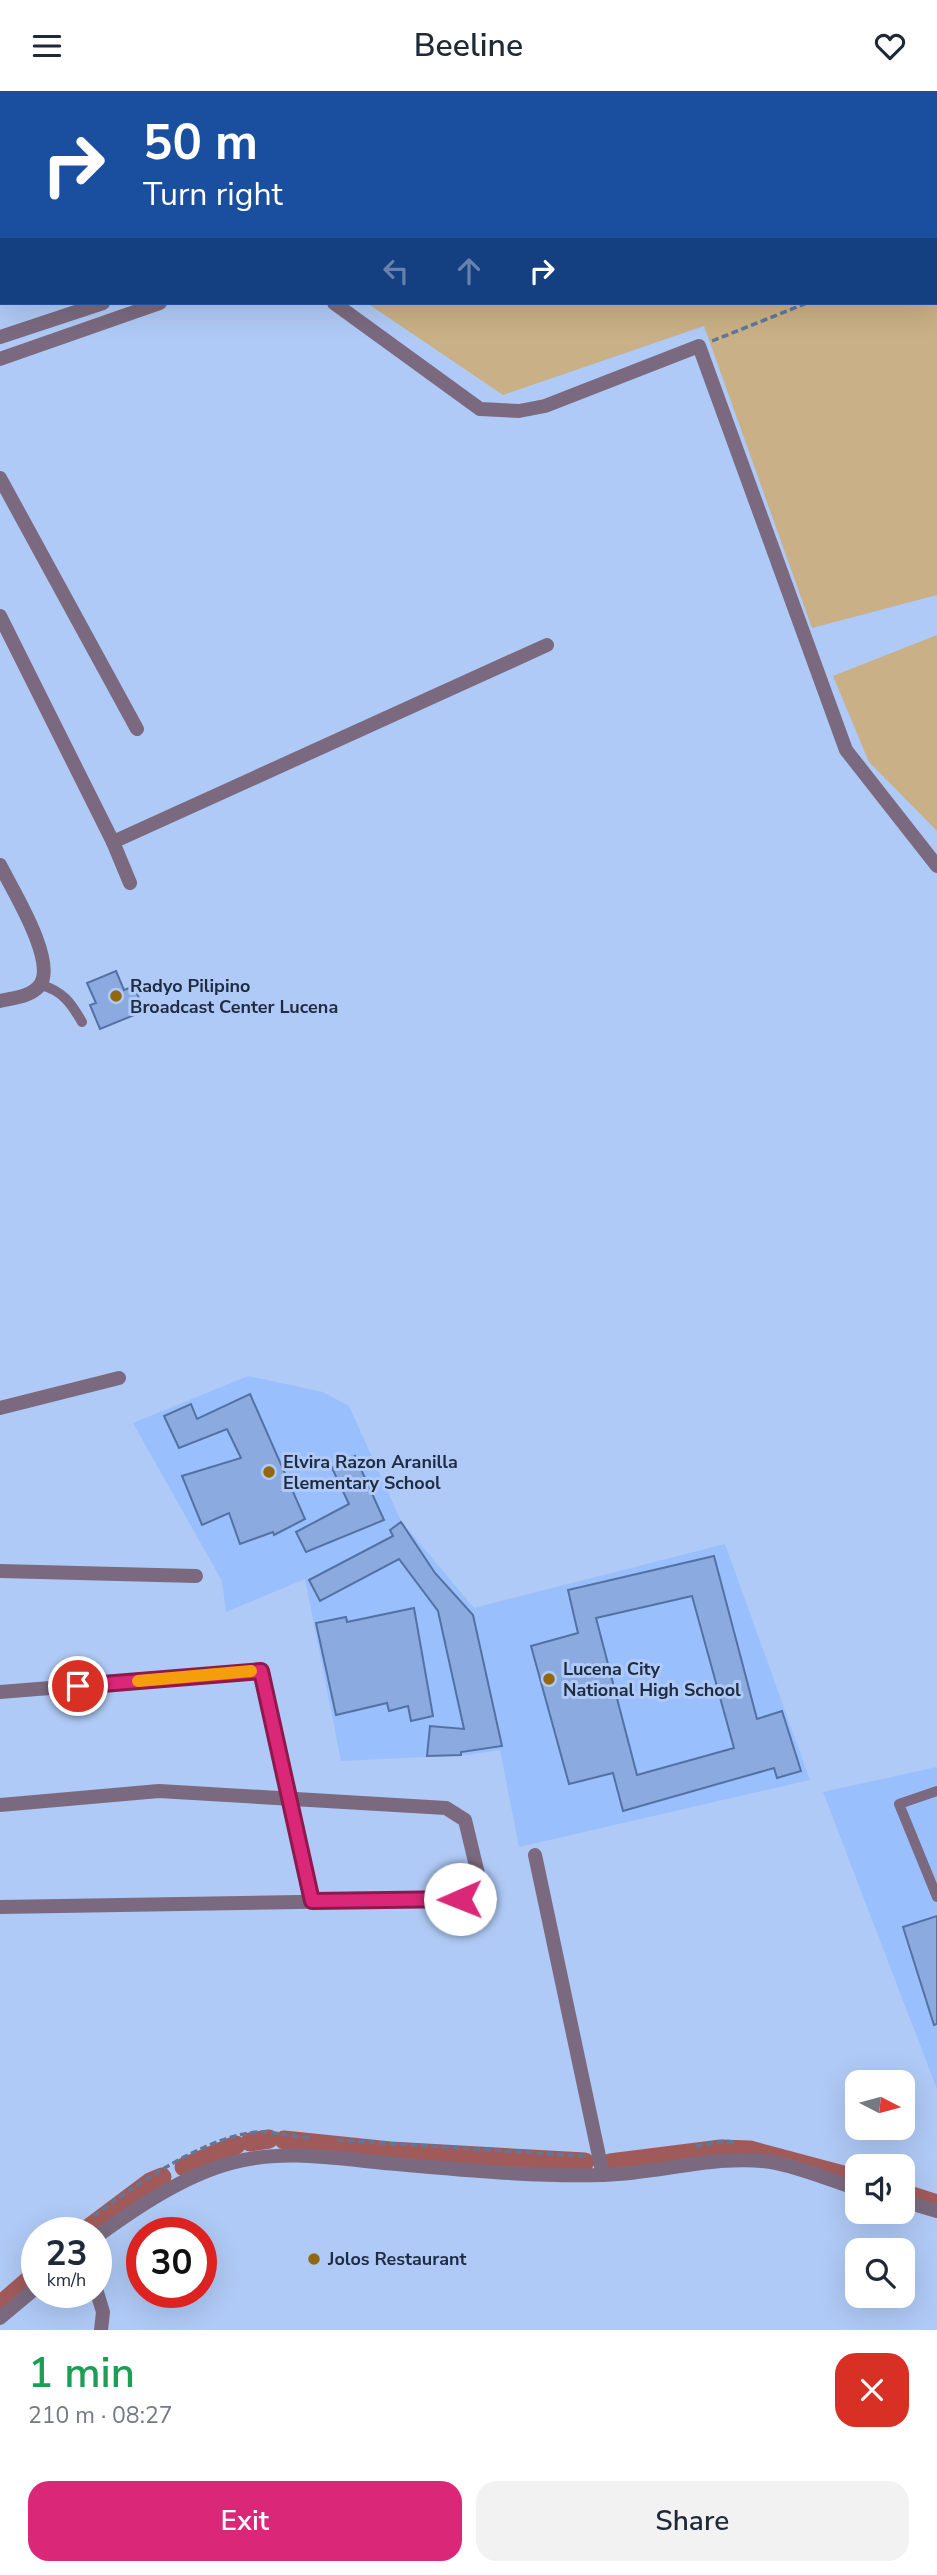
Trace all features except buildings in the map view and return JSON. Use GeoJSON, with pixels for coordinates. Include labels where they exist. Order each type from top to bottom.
{"type":"FeatureCollection","features":[{"type":"Feature","properties":{"kind":"street"},"geometry":{"type":"LineString","coordinates":[[0,359],[154,305]]}},
{"type":"Feature","properties":{"kind":"street"},"geometry":{"type":"LineString","coordinates":[[337,305],[480,409],[519,411],[545,406],[699,346],[846,750],[937,866]]}},
{"type":"Feature","properties":{"kind":"street"},"geometry":{"type":"LineString","coordinates":[[0,337],[76,307]]}},
{"type":"Feature","properties":{"kind":"street"},"geometry":{"type":"LineString","coordinates":[[0,478],[137,729]]}},
{"type":"Feature","properties":{"kind":"street"},"geometry":{"type":"LineString","coordinates":[[0,616],[113,842],[130,883]]}},
{"type":"Feature","properties":{"kind":"street"},"geometry":{"type":"LineString","coordinates":[[113,842],[547,645]]}},
{"type":"Feature","properties":{"kind":"street"},"geometry":{"type":"LineString","coordinates":[[0,865],[40,946],[45,968],[41,985],[29,994],[0,1001]]}},
{"type":"Feature","properties":{"kind":"street"},"geometry":{"type":"LineString","coordinates":[[0,1408],[119,1378]]}},
{"type":"Feature","properties":{"kind":"street"},"geometry":{"type":"LineString","coordinates":[[0,1571],[196,1576]]}},
{"type":"Feature","properties":{"kind":"street"},"geometry":{"type":"LineString","coordinates":[[0,1692],[261,1671],[312,1901]]}},
{"type":"Feature","properties":{"kind":"street"},"geometry":{"type":"LineString","coordinates":[[0,1804],[159,1791],[446,1808],[465,1820],[484,1899],[0,1907]]}},
{"type":"Feature","properties":{"kind":"street"},"geometry":{"type":"LineString","coordinates":[[535,1855],[603,2175]]}},
{"type":"Feature","properties":{"kind":"street"},"geometry":{"type":"LineString","coordinates":[[112,2225],[131,2211],[231,2162],[278,2156],[521,2174],[603,2175],[674,2169],[724,2160],[772,2162],[845,2185]]}},
{"type":"Feature","properties":{"kind":"street"},"geometry":{"type":"LineString","coordinates":[[915,2205],[937,2211]]}},
{"type":"Feature","properties":{"kind":"street"},"geometry":{"type":"LineString","coordinates":[[0,2318],[21,2300]]}},
{"type":"Feature","properties":{"kind":"street"},"geometry":{"type":"LineString","coordinates":[[101,2330],[102,2308]]}},
{"type":"Feature","properties":{"kind":"lane"},"geometry":{"type":"LineString","coordinates":[[41,985],[56,989],[71,1002],[82,1022]]}},
{"type":"Feature","properties":{"kind":"lane"},"geometry":{"type":"LineString","coordinates":[[937,1791],[900,1804],[937,1897]]}},
{"type":"Feature","properties":{"kind":"path"},"geometry":{"type":"LineString","coordinates":[[699,346],[802,305]]}},
{"type":"Feature","properties":{"kind":"shaded area"},"geometry":{"type":"Polygon","coordinates":[[[370,305],[937,305],[937,595],[812,628],[704,326],[503,395],[370,305]]]}},
{"type":"Feature","properties":{"kind":"shaded area"},"geometry":{"type":"Polygon","coordinates":[[[937,635],[937,831],[869,762],[833,676],[937,635]]]}},
{"type":"Feature","properties":{"kind":"shaded area","name":"Lucena City National High School"},"geometry":{"type":"Polygon","coordinates":[[[248,1376],[323,1392],[349,1406],[401,1521],[474,1608],[725,1544],[810,1780],[519,1847],[500,1750],[467,1755],[341,1761],[305,1579],[226,1612],[222,1581],[133,1423],[248,1376]]]}},
{"type":"Feature","properties":{"kind":"shaded area"},"geometry":{"type":"Polygon","coordinates":[[[937,1767],[937,2089],[823,1792],[937,1767]]]}},
{"type":"Feature","properties":{"kind":"waterway"},"geometry":{"type":"LineString","coordinates":[[250,2142],[269,2139]]}},
{"type":"Feature","properties":{"kind":"waterway"},"geometry":{"type":"LineString","coordinates":[[284,2140],[390,2151],[585,2162]]}},
{"type":"Feature","properties":{"kind":"waterway"},"geometry":{"type":"LineString","coordinates":[[184,2167],[236,2145]]}},
{"type":"Feature","properties":{"kind":"waterway"},"geometry":{"type":"LineString","coordinates":[[610,2163],[721,2149],[750,2150],[845,2176]]}},
{"type":"Feature","properties":{"kind":"waterway"},"geometry":{"type":"LineString","coordinates":[[103,2217],[150,2182],[162,2177]]}},
{"type":"Feature","properties":{"kind":"waterway"},"geometry":{"type":"LineString","coordinates":[[915,2197],[937,2204]]}},
{"type":"Feature","properties":{"kind":"waterway"},"geometry":{"type":"LineString","coordinates":[[0,2305],[21,2287]]}},
{"type":"Feature","properties":{"kind":"slow traffic"},"geometry":{"type":"LineString","coordinates":[[138,1681],[251,1671]]}},
{"type":"Feature","properties":{"kind":"place","name":"Radyo Pilipino Broadcast Center Lucena"},"geometry":{"type":"Point","coordinates":[116,996]}},
{"type":"Feature","properties":{"kind":"place","name":"Elvira Razon Aranilla Elementary School"},"geometry":{"type":"Point","coordinates":[269,1472]}},
{"type":"Feature","properties":{"kind":"place","name":"Lucena City National High School"},"geometry":{"type":"Point","coordinates":[549,1679]}},
{"type":"Feature","properties":{"kind":"place","name":"Jolos Restaurant"},"geometry":{"type":"Point","coordinates":[314,2259]}},
{"type":"Feature","properties":{"kind":"route"},"geometry":{"type":"LineString","coordinates":[[78,1686],[261,1671],[312,1901],[460,1899]]}}]}
